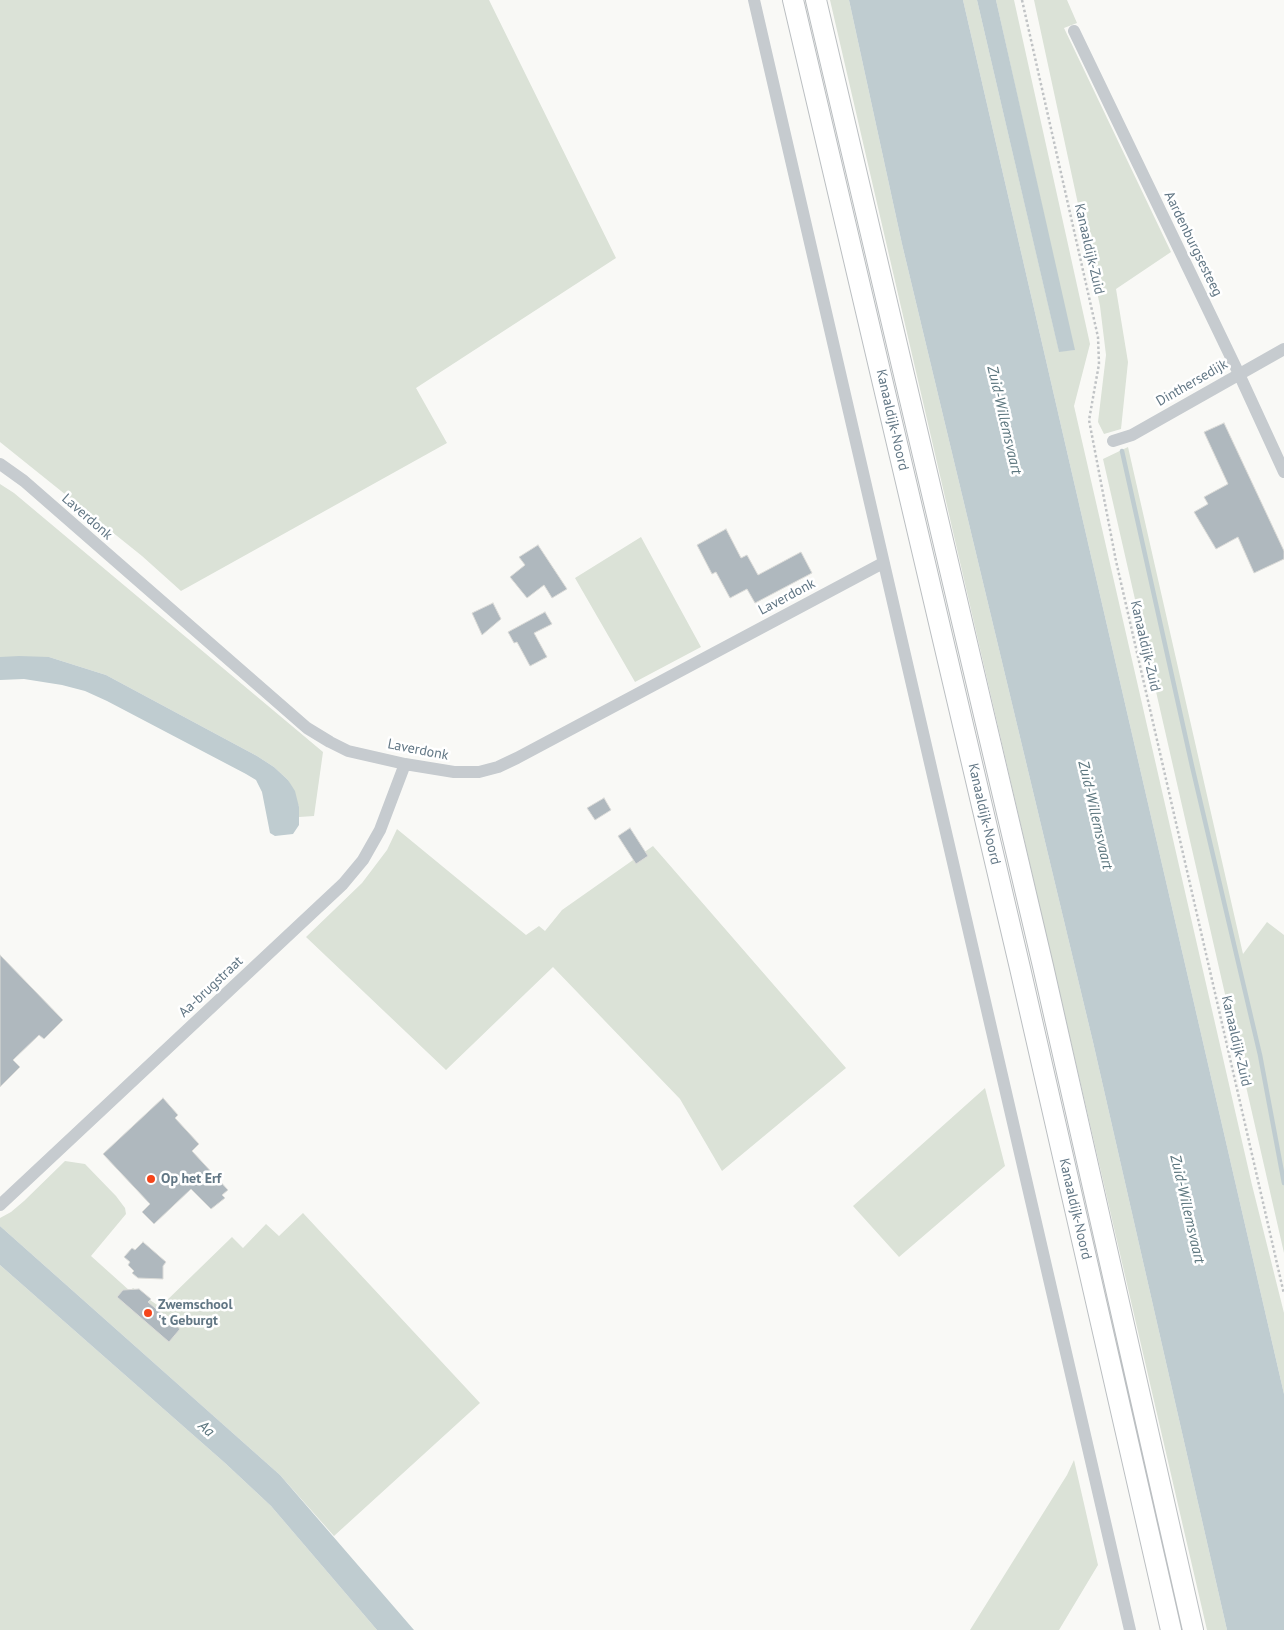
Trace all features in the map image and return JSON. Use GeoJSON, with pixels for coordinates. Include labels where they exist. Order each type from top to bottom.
{"type":"FeatureCollection","features":[{"type":"Feature","properties":{"kind":"highway","name":"Kanaaldijk-Noord"},"geometry":{"type":"LineString","coordinates":[[793,0],[1022,977],[1171,1630]]}},
{"type":"Feature","properties":{"kind":"highway","name":"Kanaaldijk-Noord"},"geometry":{"type":"LineString","coordinates":[[816,0],[1043,966],[1193,1630]]}},
{"type":"Feature","properties":{"kind":"street"},"geometry":{"type":"LineString","coordinates":[[754,0],[1130,1630]]}},
{"type":"Feature","properties":{"kind":"street","name":"Aardenburgsesteeg"},"geometry":{"type":"LineString","coordinates":[[1074,31],[1239,374],[1284,472]]}},
{"type":"Feature","properties":{"kind":"street","name":"Dinthersedijk"},"geometry":{"type":"LineString","coordinates":[[1113,441],[1132,435],[1284,349]]}},
{"type":"Feature","properties":{"kind":"street","name":"Laverdonk"},"geometry":{"type":"LineString","coordinates":[[0,464],[24,482],[306,728],[348,751],[405,764],[454,772],[479,772],[498,767],[883,563]]}},
{"type":"Feature","properties":{"kind":"street","name":"Aa-brugstraat"},"geometry":{"type":"LineString","coordinates":[[0,1205],[343,884],[363,860],[380,830],[405,764]]}},
{"type":"Feature","properties":{"kind":"path","name":"Kanaaldijk-Zuid"},"geometry":{"type":"LineString","coordinates":[[1022,0],[1098,337],[1099,364],[1090,420],[1116,561],[1284,1294]]}},
{"type":"Feature","properties":{"kind":"shaded area"},"geometry":{"type":"Polygon","coordinates":[[[0,0],[489,0],[616,258],[416,388],[447,443],[181,591],[142,556],[0,442],[0,0]]]}},
{"type":"Feature","properties":{"kind":"shaded area"},"geometry":{"type":"Polygon","coordinates":[[[830,0],[849,0],[902,244],[1093,1042],[1227,1630],[1207,1630],[830,0]]]}},
{"type":"Feature","properties":{"kind":"shaded area"},"geometry":{"type":"Polygon","coordinates":[[[963,0],[977,0],[1059,351],[1074,350],[996,0],[1014,0],[1090,344],[1074,406],[1252,1185],[1284,1313],[1284,1394],[963,0]]]}},
{"type":"Feature","properties":{"kind":"shaded area"},"geometry":{"type":"Polygon","coordinates":[[[1034,0],[1067,0],[1077,23],[1064,28],[1171,252],[1116,289],[1128,362],[1121,429],[1104,434],[1098,422],[1106,355],[1100,306],[1034,0]]]}},
{"type":"Feature","properties":{"kind":"shaded area"},"geometry":{"type":"Polygon","coordinates":[[[1128,447],[1243,954],[1267,922],[1284,935],[1284,1253],[1103,459],[1128,447]]]}},
{"type":"Feature","properties":{"kind":"shaded area"},"geometry":{"type":"Polygon","coordinates":[[[0,484],[14,493],[323,752],[314,816],[299,817],[299,807],[288,780],[274,767],[106,675],[49,657],[0,657],[0,484]]]}},
{"type":"Feature","properties":{"kind":"shaded area"},"geometry":{"type":"Polygon","coordinates":[[[641,537],[701,647],[635,682],[575,578],[641,537]]]}},
{"type":"Feature","properties":{"kind":"shaded area"},"geometry":{"type":"Polygon","coordinates":[[[397,829],[526,935],[539,926],[545,931],[562,910],[653,846],[846,1068],[722,1171],[680,1099],[553,967],[446,1070],[306,937],[362,883],[387,850],[397,829]]]}},
{"type":"Feature","properties":{"kind":"shaded area"},"geometry":{"type":"Polygon","coordinates":[[[985,1088],[1005,1166],[899,1257],[853,1206],[985,1088]]]}},
{"type":"Feature","properties":{"kind":"shaded area"},"geometry":{"type":"Polygon","coordinates":[[[65,1161],[85,1164],[125,1208],[126,1214],[91,1256],[130,1291],[133,1288],[160,1307],[232,1237],[243,1248],[266,1224],[279,1236],[303,1213],[480,1403],[334,1536],[280,1475],[0,1226],[0,1218],[24,1201],[65,1161]]]}},
{"type":"Feature","properties":{"kind":"shaded area"},"geometry":{"type":"Polygon","coordinates":[[[0,1265],[225,1463],[271,1506],[377,1630],[0,1630],[0,1265]]]}},
{"type":"Feature","properties":{"kind":"shaded area"},"geometry":{"type":"Polygon","coordinates":[[[1074,1460],[1098,1565],[1059,1630],[970,1630],[1067,1475],[1074,1460]]]}},
{"type":"Feature","properties":{"kind":"water","name":"Zuid-Willemsvaart"},"geometry":{"type":"Polygon","coordinates":[[[849,0],[963,0],[1284,1394],[1284,1630],[1227,1630],[1093,1042],[902,244],[849,0]]]}},
{"type":"Feature","properties":{"kind":"water"},"geometry":{"type":"Polygon","coordinates":[[[977,0],[996,0],[1075,350],[1059,352],[977,0]]]}},
{"type":"Feature","properties":{"kind":"water"},"geometry":{"type":"Polygon","coordinates":[[[0,657],[49,657],[106,675],[257,756],[274,767],[288,780],[295,791],[299,807],[299,825],[293,834],[275,836],[270,833],[262,792],[256,780],[107,701],[85,691],[62,685],[24,679],[0,680],[0,657]]]}},
{"type":"Feature","properties":{"kind":"water","name":"Aa"},"geometry":{"type":"Polygon","coordinates":[[[0,1226],[280,1475],[414,1630],[377,1630],[271,1506],[225,1463],[0,1265],[0,1226]]]}},
{"type":"Feature","properties":{"kind":"building"},"geometry":{"type":"Polygon","coordinates":[[[1224,423],[1284,551],[1284,559],[1254,573],[1238,537],[1216,549],[1194,512],[1208,504],[1204,497],[1228,484],[1204,432],[1224,423]]]}},
{"type":"Feature","properties":{"kind":"building"},"geometry":{"type":"Polygon","coordinates":[[[726,529],[741,558],[747,555],[758,575],[801,552],[812,573],[755,603],[747,589],[730,598],[716,572],[712,574],[697,545],[726,529]]]}},
{"type":"Feature","properties":{"kind":"building"},"geometry":{"type":"Polygon","coordinates":[[[538,545],[567,589],[552,598],[544,585],[527,598],[510,577],[525,565],[519,557],[538,545]]]}},
{"type":"Feature","properties":{"kind":"building"},"geometry":{"type":"Polygon","coordinates":[[[493,603],[501,619],[482,635],[472,613],[493,603]]]}},
{"type":"Feature","properties":{"kind":"building"},"geometry":{"type":"Polygon","coordinates":[[[545,612],[552,624],[534,633],[547,657],[530,666],[517,642],[514,643],[508,632],[545,612]]]}},
{"type":"Feature","properties":{"kind":"building"},"geometry":{"type":"Polygon","coordinates":[[[604,798],[611,810],[595,820],[587,808],[604,798]]]}},
{"type":"Feature","properties":{"kind":"building"},"geometry":{"type":"Polygon","coordinates":[[[630,828],[648,856],[636,864],[618,836],[630,828]]]}},
{"type":"Feature","properties":{"kind":"building"},"geometry":{"type":"Polygon","coordinates":[[[0,955],[63,1020],[44,1039],[39,1035],[13,1060],[20,1067],[0,1087],[0,955]]]}},
{"type":"Feature","properties":{"kind":"building"},"geometry":{"type":"Polygon","coordinates":[[[163,1098],[178,1115],[175,1118],[199,1144],[192,1151],[228,1190],[222,1195],[225,1198],[211,1209],[191,1189],[154,1224],[142,1212],[150,1204],[103,1154],[163,1098]]]}},
{"type":"Feature","properties":{"kind":"building"},"geometry":{"type":"Polygon","coordinates":[[[143,1242],[166,1262],[163,1266],[163,1279],[138,1278],[132,1273],[134,1271],[128,1265],[130,1262],[124,1257],[132,1248],[135,1250],[143,1242]]]}},
{"type":"Feature","properties":{"kind":"building"},"geometry":{"type":"Polygon","coordinates":[[[139,1289],[151,1299],[148,1302],[180,1329],[169,1342],[117,1297],[123,1290],[139,1289]]]}},
{"type":"Feature","properties":{"kind":"waterway"},"geometry":{"type":"LineString","coordinates":[[1122,451],[1192,766],[1260,1055],[1284,1183]]}},
{"type":"Feature","properties":{"kind":"place","name":"Op het Erf"},"geometry":{"type":"Point","coordinates":[151,1179]}},
{"type":"Feature","properties":{"kind":"place","name":"Zwemschool 't Geburgt"},"geometry":{"type":"Point","coordinates":[148,1313]}}]}
